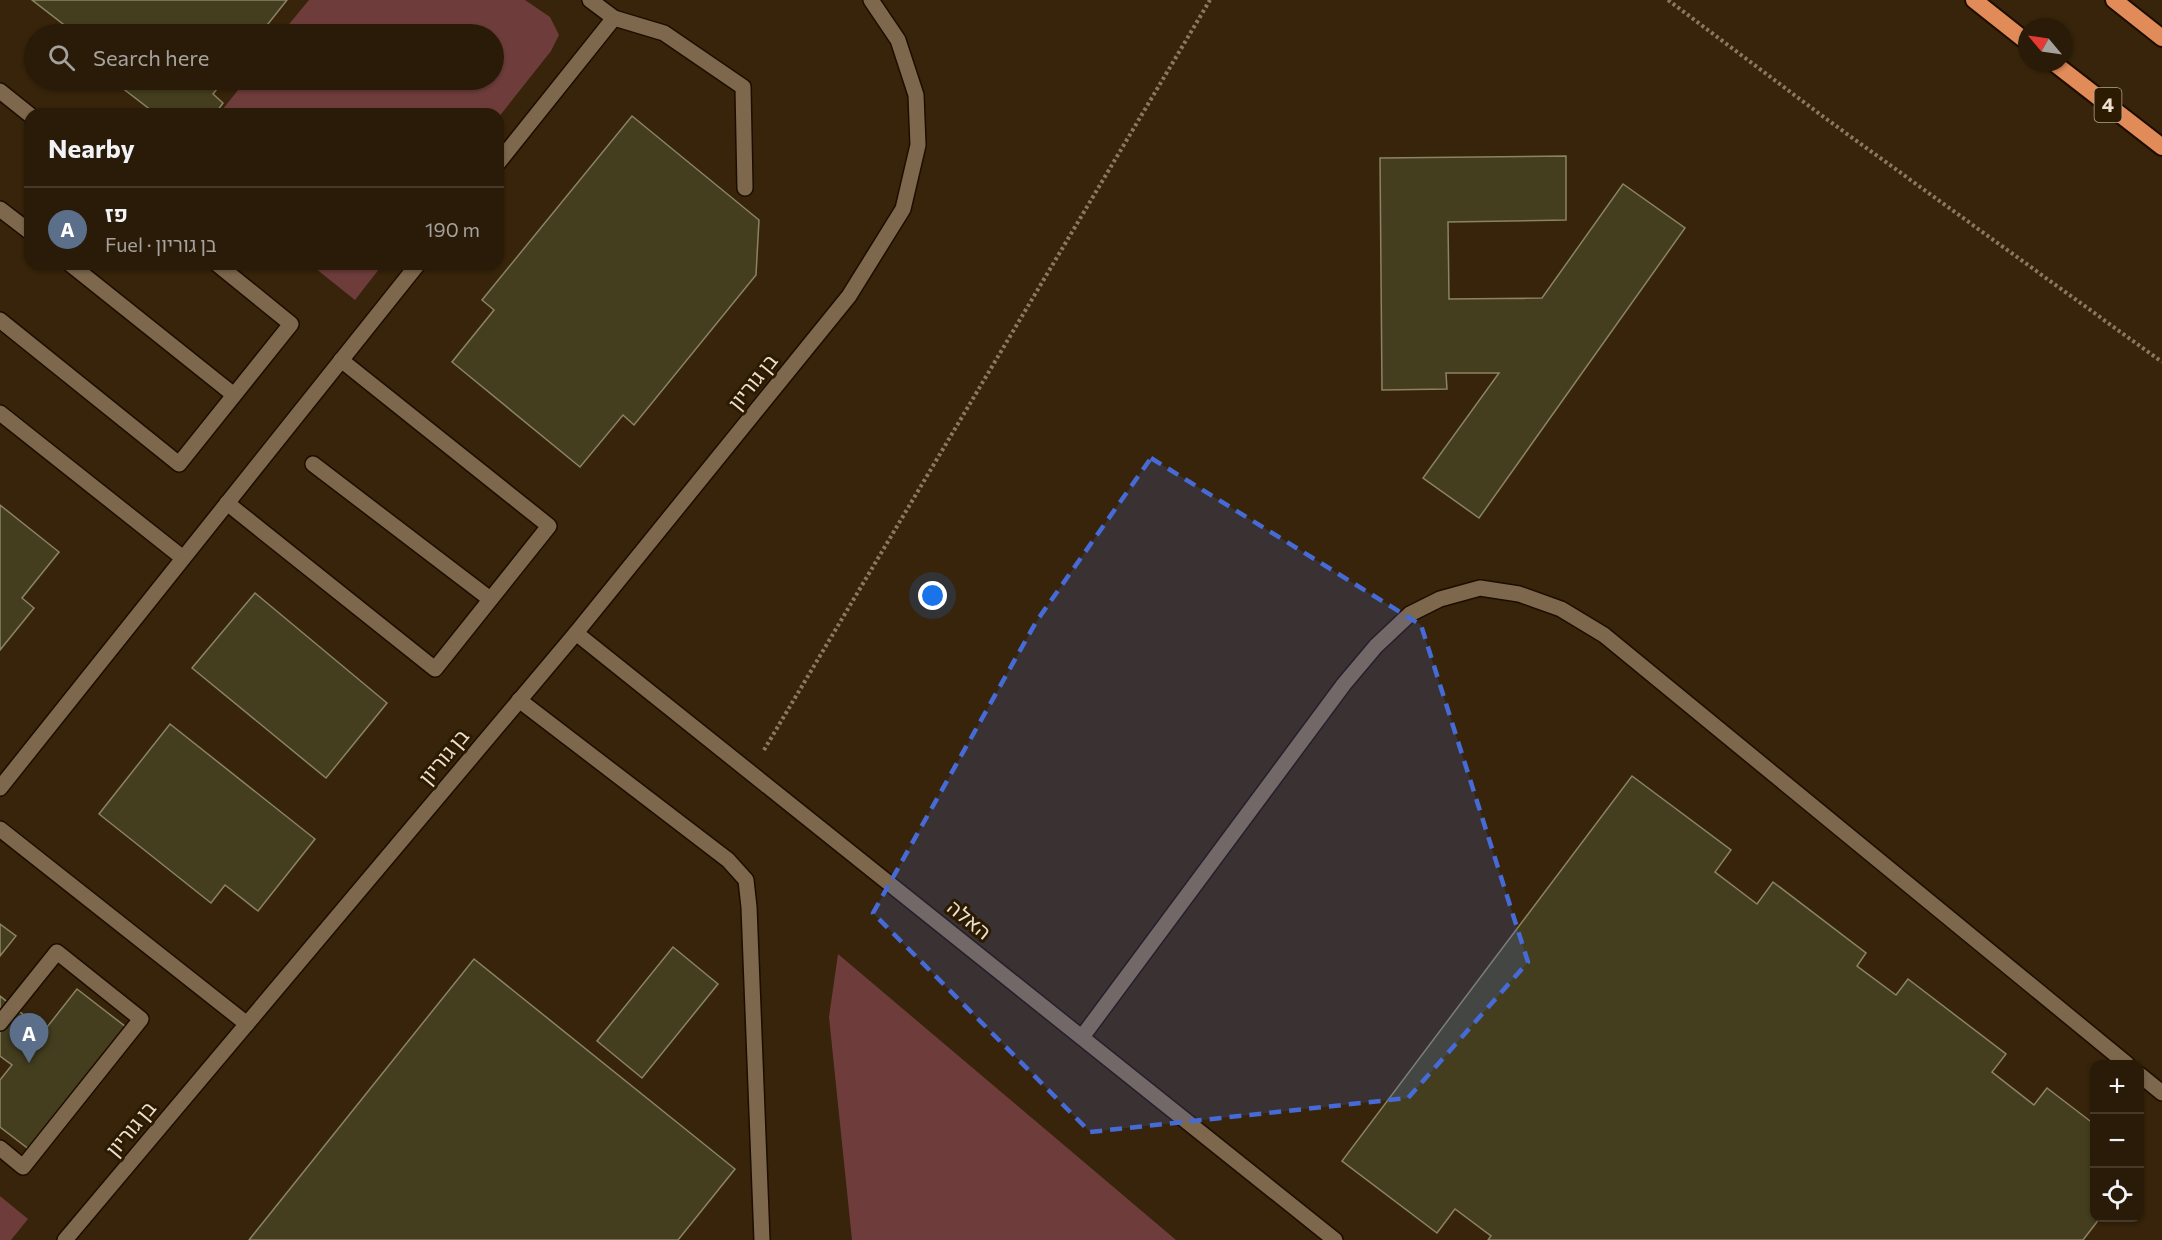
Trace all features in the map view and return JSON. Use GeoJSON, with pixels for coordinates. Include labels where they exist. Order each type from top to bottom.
{"type":"FeatureCollection","features":[{"type":"Feature","properties":{"kind":"highway"},"geometry":{"type":"LineString","coordinates":[[1974,0],[2018,35]]}},
{"type":"Feature","properties":{"kind":"highway"},"geometry":{"type":"LineString","coordinates":[[2114,0],[2162,38]]}},
{"type":"Feature","properties":{"kind":"highway","name":"4"},"geometry":{"type":"LineString","coordinates":[[2066,72],[2162,147]]}},
{"type":"Feature","properties":{"kind":"street"},"geometry":{"type":"LineString","coordinates":[[590,0],[614,18],[664,33],[743,87],[745,188]]}},
{"type":"Feature","properties":{"kind":"street","name":"בן גוריון"},"geometry":{"type":"LineString","coordinates":[[65,1240],[576,633],[849,296],[903,209],[918,145],[916,95],[898,40],[871,0]]}},
{"type":"Feature","properties":{"kind":"street"},"geometry":{"type":"LineString","coordinates":[[504,156],[614,18]]}},
{"type":"Feature","properties":{"kind":"street"},"geometry":{"type":"LineString","coordinates":[[0,91],[24,110]]}},
{"type":"Feature","properties":{"kind":"street"},"geometry":{"type":"LineString","coordinates":[[0,208],[24,227]]}},
{"type":"Feature","properties":{"kind":"street"},"geometry":{"type":"LineString","coordinates":[[78,270],[234,395]]}},
{"type":"Feature","properties":{"kind":"street"},"geometry":{"type":"LineString","coordinates":[[0,320],[179,464],[291,324],[224,270]]}},
{"type":"Feature","properties":{"kind":"street"},"geometry":{"type":"LineString","coordinates":[[0,788],[413,270]]}},
{"type":"Feature","properties":{"kind":"street"},"geometry":{"type":"LineString","coordinates":[[227,503],[435,669],[549,526],[341,360]]}},
{"type":"Feature","properties":{"kind":"street"},"geometry":{"type":"LineString","coordinates":[[0,413],[183,558]]}},
{"type":"Feature","properties":{"kind":"street"},"geometry":{"type":"LineString","coordinates":[[313,464],[490,599]]}},
{"type":"Feature","properties":{"kind":"street"},"geometry":{"type":"LineString","coordinates":[[1082,1038],[1344,684],[1376,646],[1410,614],[1440,599],[1480,588],[1519,594],[1561,609],[1604,635],[2121,1060]]}},
{"type":"Feature","properties":{"kind":"street","name":"האלה"},"geometry":{"type":"LineString","coordinates":[[576,633],[1335,1240]]}},
{"type":"Feature","properties":{"kind":"street"},"geometry":{"type":"LineString","coordinates":[[519,700],[728,860],[746,880],[762,1240]]}},
{"type":"Feature","properties":{"kind":"street"},"geometry":{"type":"LineString","coordinates":[[0,829],[247,1024]]}},
{"type":"Feature","properties":{"kind":"street"},"geometry":{"type":"LineString","coordinates":[[0,1023],[57,952],[141,1019],[23,1167],[0,1148]]}},
{"type":"Feature","properties":{"kind":"street"},"geometry":{"type":"LineString","coordinates":[[2144,1079],[2162,1094]]}},
{"type":"Feature","properties":{"kind":"path"},"geometry":{"type":"LineString","coordinates":[[751,772],[1210,0]]}},
{"type":"Feature","properties":{"kind":"path"},"geometry":{"type":"LineString","coordinates":[[1668,0],[1825,118],[2162,362]]}},
{"type":"Feature","properties":{"kind":"highlighted area"},"geometry":{"type":"Polygon","coordinates":[[[1151,458],[1421,625],[1528,962],[1408,1098],[1090,1132],[873,913],[1036,622],[1151,458]]]}},
{"type":"Feature","properties":{"kind":"shaded area"},"geometry":{"type":"Polygon","coordinates":[[[309,0],[525,0],[550,17],[559,35],[551,51],[504,110],[504,108],[224,108],[238,90],[504,90],[504,24],[289,24],[309,0]]]}},
{"type":"Feature","properties":{"kind":"shaded area"},"geometry":{"type":"Polygon","coordinates":[[[318,270],[378,270],[355,300],[318,270]]]}},
{"type":"Feature","properties":{"kind":"shaded area"},"geometry":{"type":"Polygon","coordinates":[[[838,954],[1176,1240],[852,1240],[829,1017],[838,954]]]}},
{"type":"Feature","properties":{"kind":"shaded area"},"geometry":{"type":"Polygon","coordinates":[[[0,1196],[28,1219],[11,1240],[0,1240],[0,1196]]]}},
{"type":"Feature","properties":{"kind":"building"},"geometry":{"type":"Polygon","coordinates":[[[32,0],[287,0],[268,24],[63,24],[32,0]]]}},
{"type":"Feature","properties":{"kind":"building"},"geometry":{"type":"Polygon","coordinates":[[[125,90],[216,90],[213,94],[223,103],[219,108],[148,108],[125,90]]]}},
{"type":"Feature","properties":{"kind":"building"},"geometry":{"type":"Polygon","coordinates":[[[632,116],[759,220],[756,275],[634,425],[623,415],[580,467],[452,362],[494,310],[482,300],[632,116]]]}},
{"type":"Feature","properties":{"kind":"building"},"geometry":{"type":"Polygon","coordinates":[[[1566,156],[1566,220],[1448,222],[1449,299],[1542,298],[1623,184],[1685,228],[1479,518],[1423,478],[1499,373],[1446,373],[1447,389],[1382,390],[1380,158],[1566,156]]]}},
{"type":"Feature","properties":{"kind":"building"},"geometry":{"type":"Polygon","coordinates":[[[0,505],[59,552],[22,598],[34,608],[0,650],[0,505]]]}},
{"type":"Feature","properties":{"kind":"building"},"geometry":{"type":"Polygon","coordinates":[[[255,593],[387,703],[326,778],[192,668],[255,593]]]}},
{"type":"Feature","properties":{"kind":"building"},"geometry":{"type":"Polygon","coordinates":[[[170,724],[315,839],[258,911],[225,885],[211,903],[99,814],[170,724]]]}},
{"type":"Feature","properties":{"kind":"building"},"geometry":{"type":"Polygon","coordinates":[[[1632,776],[1731,850],[1715,872],[1757,904],[1773,882],[1866,953],[1857,966],[1896,995],[1908,979],[2006,1054],[1992,1072],[2034,1105],[2047,1088],[2090,1121],[2090,1222],[2097,1222],[2083,1240],[1488,1240],[1491,1236],[1455,1209],[1437,1233],[1342,1161],[1632,776]]]}},
{"type":"Feature","properties":{"kind":"building"},"geometry":{"type":"Polygon","coordinates":[[[0,924],[16,936],[0,956],[0,924]]]}},
{"type":"Feature","properties":{"kind":"building"},"geometry":{"type":"Polygon","coordinates":[[[673,947],[718,984],[642,1078],[597,1041],[673,947]]]}},
{"type":"Feature","properties":{"kind":"building"},"geometry":{"type":"Polygon","coordinates":[[[474,959],[735,1169],[678,1240],[249,1240],[474,959]]]}},
{"type":"Feature","properties":{"kind":"building"},"geometry":{"type":"Polygon","coordinates":[[[77,989],[126,1027],[30,1150],[0,1127],[0,1080],[12,1065],[0,1056],[0,996],[44,1031],[77,989]]]}},
{"type":"Feature","properties":{"kind":"place","name":"פז"},"geometry":{"type":"Point","coordinates":[29,1063]}}]}
